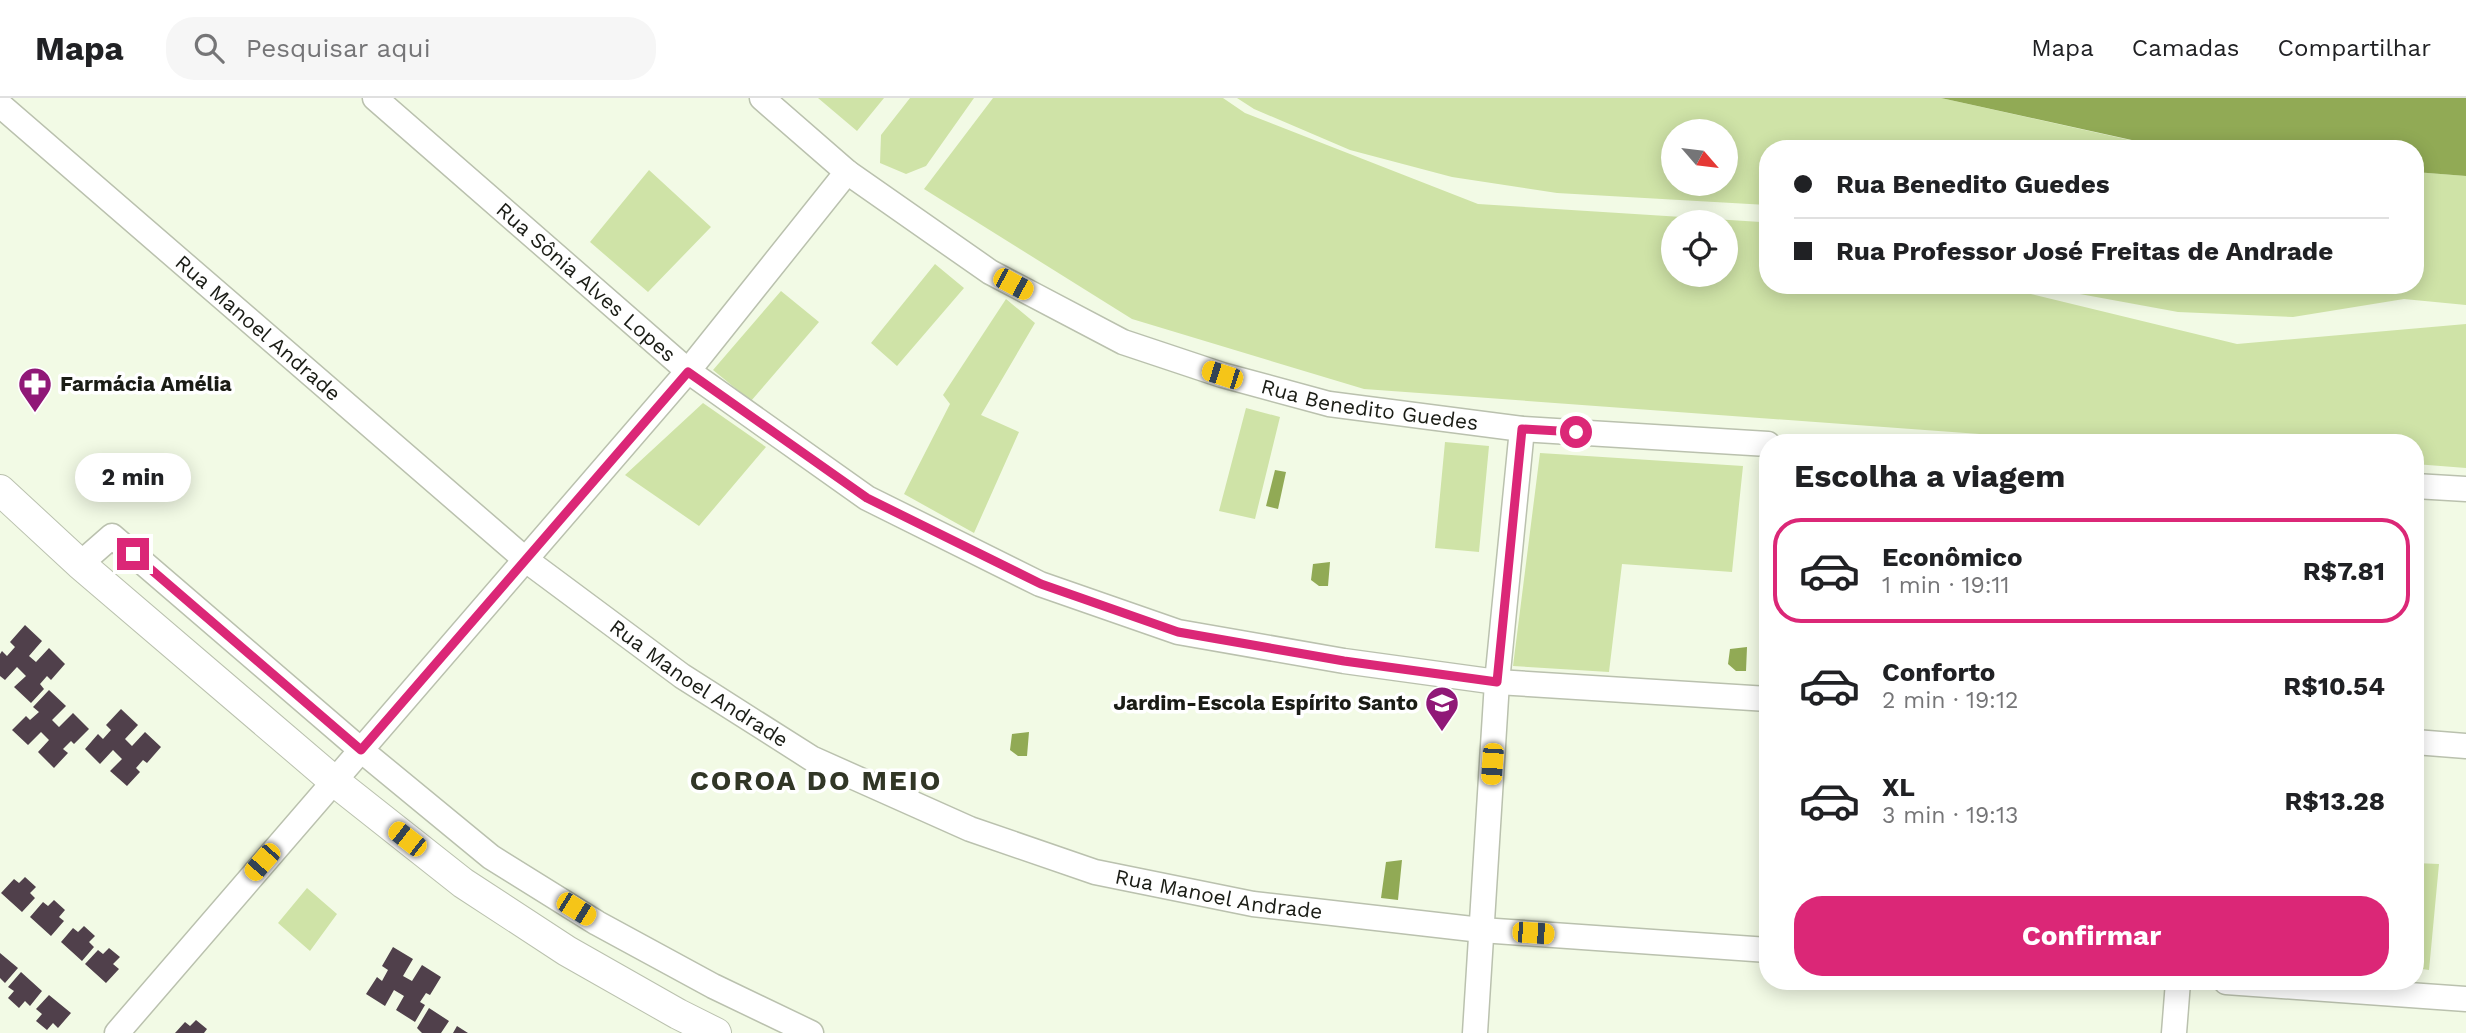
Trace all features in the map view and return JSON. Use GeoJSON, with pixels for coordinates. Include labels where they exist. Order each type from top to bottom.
{"type":"FeatureCollection","features":[{"type":"Feature","properties":{"kind":"street","name":"Rua Sônia Alves Lopes"},"geometry":{"type":"LineString","coordinates":[[375,98],[688,372],[867,498],[1041,584],[1178,632],[1344,661],[1497,682],[1759,698]]}},
{"type":"Feature","properties":{"kind":"street","name":"Rua Benedito Guedes"},"geometry":{"type":"LineString","coordinates":[[762,98],[847,172],[990,272],[1123,342],[1222,375],[1329,404],[1522,429],[1759,443]]}},
{"type":"Feature","properties":{"kind":"street","name":"Rua Manoel Andrade"},"geometry":{"type":"LineString","coordinates":[[0,105],[526,560],[682,676],[811,758],[970,829],[1096,872],[1253,904],[1481,930],[1759,949]]}},
{"type":"Feature","properties":{"kind":"street"},"geometry":{"type":"LineString","coordinates":[[117,1033],[688,372],[847,172]]}},
{"type":"Feature","properties":{"kind":"street"},"geometry":{"type":"LineString","coordinates":[[1475,1033],[1497,682],[1522,429]]}},
{"type":"Feature","properties":{"kind":"street"},"geometry":{"type":"LineString","coordinates":[[2424,487],[2466,489]]}},
{"type":"Feature","properties":{"kind":"street"},"geometry":{"type":"LineString","coordinates":[[0,490],[80,564],[334,781],[463,883],[567,951],[677,1014],[716,1033]]}},
{"type":"Feature","properties":{"kind":"street"},"geometry":{"type":"LineString","coordinates":[[80,564],[112,536],[361,750],[491,857],[609,929],[713,986],[811,1033]]}},
{"type":"Feature","properties":{"kind":"street"},"geometry":{"type":"LineString","coordinates":[[2424,743],[2466,746]]}},
{"type":"Feature","properties":{"kind":"street"},"geometry":{"type":"LineString","coordinates":[[2174,1033],[2177,990]]}},
{"type":"Feature","properties":{"kind":"street"},"geometry":{"type":"LineString","coordinates":[[2339,990],[2466,999]]}},
{"type":"Feature","properties":{"kind":"shaded area"},"geometry":{"type":"Polygon","coordinates":[[[818,98],[884,98],[857,131],[818,98]]]}},
{"type":"Feature","properties":{"kind":"shaded area"},"geometry":{"type":"Polygon","coordinates":[[[910,98],[974,98],[926,166],[906,174],[880,163],[881,135],[910,98]]]}},
{"type":"Feature","properties":{"kind":"shaded area"},"geometry":{"type":"Polygon","coordinates":[[[993,98],[1223,98],[1245,113],[1478,204],[1661,216],[1661,287],[1738,287],[1738,221],[1759,222],[1759,294],[2031,294],[2237,344],[2466,324],[2466,468],[2424,465],[2424,434],[1980,434],[1364,389],[1132,319],[924,189],[993,98]]]}},
{"type":"Feature","properties":{"kind":"shaded area"},"geometry":{"type":"Polygon","coordinates":[[[1237,98],[1941,98],[2130,140],[1759,140],[1759,205],[1557,193],[1452,177],[1350,150],[1254,109],[1237,98]]]}},
{"type":"Feature","properties":{"kind":"shaded area"},"geometry":{"type":"Polygon","coordinates":[[[1941,98],[2466,98],[2466,176],[2424,173],[2424,140],[2132,140],[1941,98]]]}},
{"type":"Feature","properties":{"kind":"shaded area"},"geometry":{"type":"Polygon","coordinates":[[[649,170],[711,227],[648,292],[590,242],[649,170]]]}},
{"type":"Feature","properties":{"kind":"shaded area"},"geometry":{"type":"Polygon","coordinates":[[[2424,173],[2466,176],[2466,305],[2404,299],[2293,317],[2178,312],[2079,294],[2424,294],[2424,173]]]}},
{"type":"Feature","properties":{"kind":"shaded area"},"geometry":{"type":"Polygon","coordinates":[[[935,264],[964,288],[897,366],[871,343],[935,264]]]}},
{"type":"Feature","properties":{"kind":"shaded area"},"geometry":{"type":"Polygon","coordinates":[[[781,291],[819,322],[751,401],[713,370],[781,291]]]}},
{"type":"Feature","properties":{"kind":"shaded area"},"geometry":{"type":"Polygon","coordinates":[[[1006,299],[1035,323],[981,415],[1019,432],[974,533],[904,494],[950,404],[943,395],[1006,299]]]}},
{"type":"Feature","properties":{"kind":"shaded area"},"geometry":{"type":"Polygon","coordinates":[[[703,403],[766,447],[699,526],[625,475],[703,403]]]}},
{"type":"Feature","properties":{"kind":"shaded area"},"geometry":{"type":"Polygon","coordinates":[[[1246,408],[1280,417],[1255,519],[1219,511],[1246,408]]]}},
{"type":"Feature","properties":{"kind":"shaded area"},"geometry":{"type":"Polygon","coordinates":[[[1445,442],[1489,446],[1479,552],[1435,548],[1445,442]]]}},
{"type":"Feature","properties":{"kind":"shaded area"},"geometry":{"type":"Polygon","coordinates":[[[1540,453],[1743,466],[1732,572],[1622,564],[1609,672],[1513,666],[1540,453]]]}},
{"type":"Feature","properties":{"kind":"shaded area"},"geometry":{"type":"Polygon","coordinates":[[[1275,470],[1286,472],[1278,509],[1266,506],[1275,470]]]}},
{"type":"Feature","properties":{"kind":"shaded area"},"geometry":{"type":"Polygon","coordinates":[[[1330,562],[1328,586],[1319,586],[1311,580],[1313,564],[1330,562]]]}},
{"type":"Feature","properties":{"kind":"shaded area"},"geometry":{"type":"Polygon","coordinates":[[[1747,647],[1746,671],[1736,671],[1728,664],[1730,649],[1747,647]]]}},
{"type":"Feature","properties":{"kind":"shaded area"},"geometry":{"type":"Polygon","coordinates":[[[1029,732],[1027,756],[1018,756],[1010,750],[1012,734],[1029,732]]]}},
{"type":"Feature","properties":{"kind":"shaded area"},"geometry":{"type":"Polygon","coordinates":[[[1402,860],[1398,900],[1381,898],[1386,862],[1402,860]]]}},
{"type":"Feature","properties":{"kind":"shaded area"},"geometry":{"type":"Polygon","coordinates":[[[2424,863],[2439,864],[2429,970],[2424,969],[2424,863]]]}},
{"type":"Feature","properties":{"kind":"shaded area"},"geometry":{"type":"Polygon","coordinates":[[[307,888],[337,914],[310,951],[278,923],[307,888]]]}},
{"type":"Feature","properties":{"kind":"building"},"geometry":{"type":"Polygon","coordinates":[[[25,625],[42,641],[29,656],[36,662],[49,648],[65,664],[51,680],[47,676],[40,684],[44,689],[31,703],[14,687],[26,676],[17,667],[5,680],[0,676],[0,654],[2,651],[7,656],[15,647],[10,642],[25,625]]]}},
{"type":"Feature","properties":{"kind":"building"},"geometry":{"type":"Polygon","coordinates":[[[49,690],[66,706],[52,720],[59,727],[73,713],[89,729],[74,744],[71,741],[63,749],[68,753],[54,768],[38,752],[49,740],[41,732],[28,745],[12,730],[26,716],[30,720],[39,712],[33,707],[49,690]]]}},
{"type":"Feature","properties":{"kind":"building"},"geometry":{"type":"Polygon","coordinates":[[[121,709],[138,725],[125,739],[132,746],[145,732],[161,747],[147,763],[143,760],[136,768],[140,772],[127,786],[110,771],[122,759],[113,750],[100,764],[85,749],[98,734],[103,739],[111,730],[106,725],[121,709]]]}},
{"type":"Feature","properties":{"kind":"building"},"geometry":{"type":"Polygon","coordinates":[[[25,877],[36,887],[30,893],[35,898],[22,912],[1,893],[14,879],[19,883],[25,877]]]}},
{"type":"Feature","properties":{"kind":"building"},"geometry":{"type":"Polygon","coordinates":[[[54,900],[65,910],[59,917],[64,921],[51,936],[30,917],[43,902],[48,906],[54,900]]]}},
{"type":"Feature","properties":{"kind":"building"},"geometry":{"type":"Polygon","coordinates":[[[84,926],[95,936],[89,942],[94,947],[82,961],[61,942],[73,928],[78,932],[84,926]]]}},
{"type":"Feature","properties":{"kind":"building"},"geometry":{"type":"Polygon","coordinates":[[[393,947],[413,959],[403,976],[412,981],[422,965],[441,977],[430,995],[426,993],[420,1002],[425,1005],[415,1022],[396,1010],[404,996],[394,990],[385,1006],[366,994],[377,977],[382,981],[388,970],[382,966],[393,947]]]}},
{"type":"Feature","properties":{"kind":"building"},"geometry":{"type":"Polygon","coordinates":[[[109,948],[120,957],[113,964],[119,969],[106,983],[85,964],[98,950],[103,954],[109,948]]]}},
{"type":"Feature","properties":{"kind":"building"},"geometry":{"type":"Polygon","coordinates":[[[0,953],[18,968],[5,983],[0,978],[0,953]]]}},
{"type":"Feature","properties":{"kind":"building"},"geometry":{"type":"Polygon","coordinates":[[[21,972],[42,991],[30,1006],[25,1001],[19,1008],[8,998],[14,991],[8,987],[21,972]]]}},
{"type":"Feature","properties":{"kind":"building"},"geometry":{"type":"Polygon","coordinates":[[[49,995],[71,1013],[58,1028],[53,1023],[47,1030],[36,1021],[42,1014],[36,1009],[49,995]]]}},
{"type":"Feature","properties":{"kind":"building"},"geometry":{"type":"Polygon","coordinates":[[[429,1008],[449,1021],[441,1033],[422,1033],[417,1028],[429,1008]]]}},
{"type":"Feature","properties":{"kind":"building"},"geometry":{"type":"Polygon","coordinates":[[[196,1020],[207,1029],[204,1033],[175,1033],[185,1022],[190,1026],[196,1020]]]}},
{"type":"Feature","properties":{"kind":"building"},"geometry":{"type":"Polygon","coordinates":[[[457,1026],[468,1033],[453,1033],[457,1026]]]}},
{"type":"Feature","properties":{"kind":"place","name":"Farmácia Amélia"},"geometry":{"type":"Point","coordinates":[35,414]}},
{"type":"Feature","properties":{"kind":"place","name":"Jardim-Escola Espírito Santo"},"geometry":{"type":"Point","coordinates":[1442,733]}},
{"type":"Feature","properties":{"kind":"district","name":"COROA DO MEIO"},"geometry":{"type":"Point","coordinates":[816,780]}},
{"type":"Feature","properties":{"kind":"route"},"geometry":{"type":"LineString","coordinates":[[133,554],[361,750],[688,372],[867,498],[1041,584],[1178,632],[1344,661],[1497,682],[1522,429],[1576,432]]}}]}
